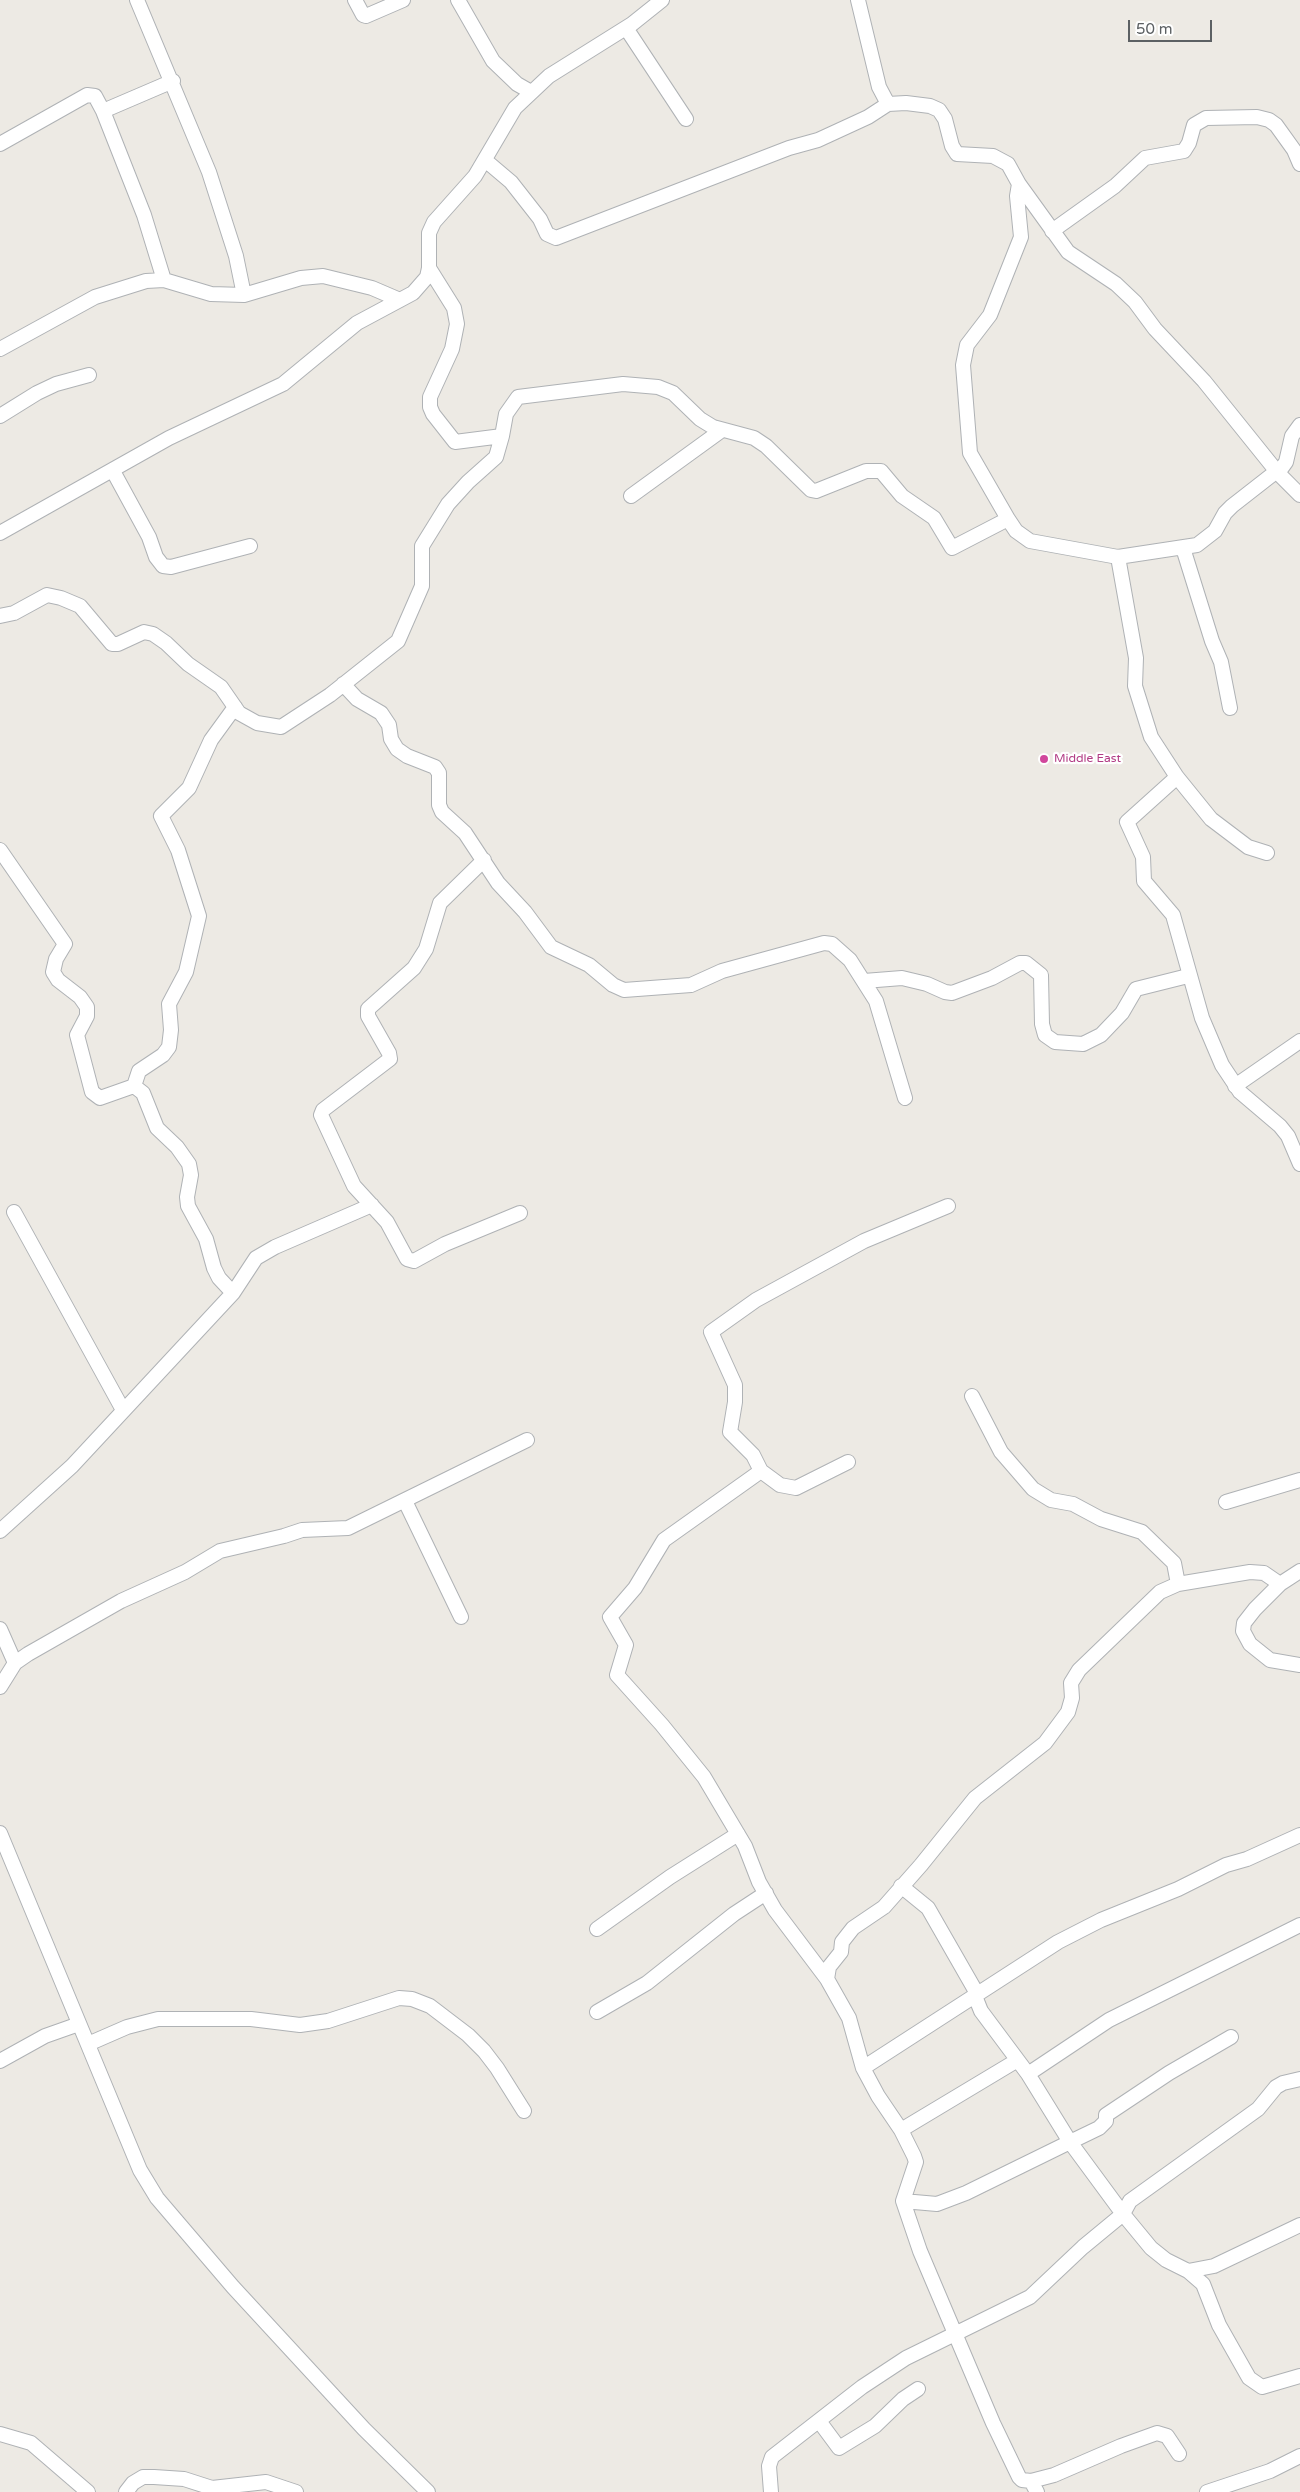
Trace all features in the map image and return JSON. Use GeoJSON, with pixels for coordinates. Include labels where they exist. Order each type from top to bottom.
{"type":"FeatureCollection","features":[{"type":"Feature","properties":{"kind":"street"},"geometry":{"type":"LineString","coordinates":[[137,0],[172,81],[224,215],[244,295]]}},
{"type":"Feature","properties":{"kind":"street"},"geometry":{"type":"LineString","coordinates":[[355,0],[363,15],[366,16],[403,0]]}},
{"type":"Feature","properties":{"kind":"street"},"geometry":{"type":"LineString","coordinates":[[458,0],[493,61],[517,84],[531,92]]}},
{"type":"Feature","properties":{"kind":"street"},"geometry":{"type":"LineString","coordinates":[[0,534],[169,438],[283,384],[357,323],[400,300],[421,286],[429,268],[429,233],[431,227],[438,216],[466,188],[485,160],[512,113],[531,92],[556,71],[626,28],[662,0]]}},
{"type":"Feature","properties":{"kind":"street"},"geometry":{"type":"LineString","coordinates":[[858,0],[879,87],[888,104]]}},
{"type":"Feature","properties":{"kind":"street"},"geometry":{"type":"LineString","coordinates":[[626,28],[686,119]]}},
{"type":"Feature","properties":{"kind":"street"},"geometry":{"type":"LineString","coordinates":[[103,111],[172,81]]}},
{"type":"Feature","properties":{"kind":"street"},"geometry":{"type":"LineString","coordinates":[[0,144],[89,94],[97,98],[147,223],[164,280]]}},
{"type":"Feature","properties":{"kind":"street"},"geometry":{"type":"LineString","coordinates":[[485,160],[511,182],[540,219],[547,234],[556,238],[789,148],[818,140],[868,117],[888,104],[906,102],[930,106],[938,110],[945,119],[952,146],[958,154],[1001,159],[1008,164],[1019,184],[1068,252],[1116,284],[1135,302],[1155,329],[1204,382],[1278,473],[1300,495]]}},
{"type":"Feature","properties":{"kind":"street"},"geometry":{"type":"LineString","coordinates":[[1052,231],[1122,181],[1145,158],[1184,151],[1190,143],[1194,125],[1206,118],[1257,117],[1270,120],[1276,125],[1294,150],[1300,164]]}},
{"type":"Feature","properties":{"kind":"street"},"geometry":{"type":"LineString","coordinates":[[1019,184],[1017,196],[1020,237],[990,315],[967,345],[963,364],[970,453],[1016,531],[1030,541],[1118,558],[1197,545],[1215,531],[1225,513],[1232,506],[1272,474],[1278,473],[1286,462],[1292,436],[1300,425]]}},
{"type":"Feature","properties":{"kind":"street"},"geometry":{"type":"LineString","coordinates":[[429,268],[454,308],[457,324],[452,349],[430,397],[433,414],[455,442],[502,436]]}},
{"type":"Feature","properties":{"kind":"street"},"geometry":{"type":"LineString","coordinates":[[0,349],[95,297],[146,281],[164,280],[211,294],[244,295],[301,278],[322,276],[372,288],[400,300]]}},
{"type":"Feature","properties":{"kind":"street"},"geometry":{"type":"LineString","coordinates":[[0,416],[37,392],[78,376],[89,375]]}},
{"type":"Feature","properties":{"kind":"street"},"geometry":{"type":"LineString","coordinates":[[0,616],[14,613],[47,595],[61,598],[80,606],[108,642],[118,644],[144,632],[166,643],[188,664],[221,688],[239,713],[257,723],[281,727],[290,724],[394,646],[402,635],[423,582],[422,546],[448,504],[468,482],[496,457],[506,414],[518,397],[623,384],[664,388],[687,405],[700,419],[722,430],[754,438],[766,446],[811,490],[816,490],[866,472],[881,471],[902,496],[934,518],[952,548],[1008,519]]}},
{"type":"Feature","properties":{"kind":"street"},"geometry":{"type":"LineString","coordinates":[[631,496],[722,430]]}},
{"type":"Feature","properties":{"kind":"street"},"geometry":{"type":"LineString","coordinates":[[113,471],[149,537],[156,557],[163,566],[171,567],[250,546]]}},
{"type":"Feature","properties":{"kind":"street"},"geometry":{"type":"LineString","coordinates":[[1183,548],[1212,641],[1221,662],[1230,708]]}},
{"type":"Feature","properties":{"kind":"street"},"geometry":{"type":"LineString","coordinates":[[1118,558],[1136,658],[1135,678],[1139,701],[1151,737],[1177,777],[1211,820],[1248,847],[1267,852]]}},
{"type":"Feature","properties":{"kind":"street"},"geometry":{"type":"LineString","coordinates":[[344,684],[357,699],[381,713],[389,725],[391,739],[397,749],[407,756],[435,768],[439,773],[439,805],[442,812],[465,833],[501,887],[525,912],[551,947],[589,965],[619,989],[691,985],[716,973],[827,942],[843,952],[864,980],[880,1012],[905,1098]]}},
{"type":"Feature","properties":{"kind":"street"},"geometry":{"type":"LineString","coordinates":[[134,1086],[139,1071],[163,1055],[169,1047],[172,1030],[169,1004],[186,972],[199,916],[180,857],[161,816],[189,788],[211,740],[235,707]]}},
{"type":"Feature","properties":{"kind":"street"},"geometry":{"type":"LineString","coordinates":[[1177,777],[1128,820],[1127,825],[1143,857],[1144,881],[1173,915],[1188,976],[1211,1040],[1235,1086],[1247,1099],[1280,1126],[1288,1136],[1300,1164]]}},
{"type":"Feature","properties":{"kind":"street"},"geometry":{"type":"LineString","coordinates":[[0,850],[65,944],[56,958],[53,972],[58,980],[80,998],[87,1007],[87,1016],[76,1034],[92,1092],[100,1098],[134,1086]]}},
{"type":"Feature","properties":{"kind":"street"},"geometry":{"type":"LineString","coordinates":[[484,860],[440,903],[426,948],[414,968],[367,1011],[390,1053],[390,1059],[321,1112],[354,1186],[392,1230],[407,1259],[414,1261],[445,1244],[520,1213]]}},
{"type":"Feature","properties":{"kind":"street"},"geometry":{"type":"LineString","coordinates":[[864,980],[902,978],[952,993],[992,978],[1020,963],[1026,963],[1041,975],[1042,1024],[1046,1035],[1055,1042],[1083,1044],[1101,1035],[1122,1013],[1136,989],[1188,976]]}},
{"type":"Feature","properties":{"kind":"street"},"geometry":{"type":"LineString","coordinates":[[1235,1086],[1300,1041]]}},
{"type":"Feature","properties":{"kind":"street"},"geometry":{"type":"LineString","coordinates":[[134,1086],[143,1093],[157,1128],[178,1147],[189,1164],[191,1175],[187,1197],[188,1206],[206,1239],[214,1268],[219,1278],[233,1293]]}},
{"type":"Feature","properties":{"kind":"street"},"geometry":{"type":"LineString","coordinates":[[0,1531],[72,1466],[233,1293],[256,1258],[372,1205]]}},
{"type":"Feature","properties":{"kind":"street"},"geometry":{"type":"LineString","coordinates":[[848,1462],[796,1488],[780,1485],[761,1471],[753,1455],[730,1432],[734,1411],[734,1385],[711,1332],[756,1300],[864,1241],[948,1206]]}},
{"type":"Feature","properties":{"kind":"street"},"geometry":{"type":"LineString","coordinates":[[14,1212],[124,1410]]}},
{"type":"Feature","properties":{"kind":"street"},"geometry":{"type":"LineString","coordinates":[[972,1396],[1001,1452],[1032,1489],[1051,1500],[1073,1504],[1101,1519],[1142,1532],[1174,1563],[1178,1584]]}},
{"type":"Feature","properties":{"kind":"street"},"geometry":{"type":"LineString","coordinates":[[0,1687],[15,1663],[121,1601],[185,1572],[220,1551],[302,1530],[348,1528],[527,1440]]}},
{"type":"Feature","properties":{"kind":"street"},"geometry":{"type":"LineString","coordinates":[[761,1471],[688,1521],[664,1540],[635,1588],[610,1617],[626,1644],[617,1673],[619,1679],[642,1701],[704,1777],[738,1834],[775,1910],[828,1979],[849,2018],[863,2068],[878,2096],[901,2130],[916,2162],[903,2201],[920,2251],[954,2334],[1019,2477],[1034,2486],[1054,2475],[1120,2446],[1158,2432],[1167,2436],[1179,2454]]}},
{"type":"Feature","properties":{"kind":"street"},"geometry":{"type":"LineString","coordinates":[[1226,1502],[1300,1480]]}},
{"type":"Feature","properties":{"kind":"street"},"geometry":{"type":"LineString","coordinates":[[405,1501],[461,1617]]}},
{"type":"Feature","properties":{"kind":"street"},"geometry":{"type":"LineString","coordinates":[[1300,1571],[1280,1584],[1247,1617],[1243,1631],[1250,1644],[1270,1660],[1300,1665]]}},
{"type":"Feature","properties":{"kind":"street"},"geometry":{"type":"LineString","coordinates":[[828,1979],[829,1967],[841,1952],[842,1942],[853,1928],[884,1907],[975,1798],[1045,1744],[1068,1712],[1072,1698],[1071,1683],[1079,1670],[1160,1592],[1178,1584],[1261,1572],[1280,1584]]}},
{"type":"Feature","properties":{"kind":"street"},"geometry":{"type":"LineString","coordinates":[[0,1630],[15,1663]]}},
{"type":"Feature","properties":{"kind":"street"},"geometry":{"type":"LineString","coordinates":[[0,1833],[2,1843],[140,2170],[167,2211],[233,2287],[364,2429],[428,2492]]}},
{"type":"Feature","properties":{"kind":"street"},"geometry":{"type":"LineString","coordinates":[[597,1929],[677,1873],[738,1834]]}},
{"type":"Feature","properties":{"kind":"street"},"geometry":{"type":"LineString","coordinates":[[863,2068],[1058,1942],[1102,1920],[1144,1904],[1219,1868],[1300,1835]]}},
{"type":"Feature","properties":{"kind":"street"},"geometry":{"type":"LineString","coordinates":[[901,1886],[928,1908],[976,1990],[975,1996],[981,2011],[993,2029],[1004,2040],[1016,2061],[1028,2074],[1070,2142],[1123,2214],[1151,2248],[1166,2260],[1188,2271],[1203,2284],[1219,2324],[1249,2378],[1262,2387],[1300,2376]]}},
{"type":"Feature","properties":{"kind":"street"},"geometry":{"type":"LineString","coordinates":[[597,2012],[647,1983],[734,1914],[766,1893]]}},
{"type":"Feature","properties":{"kind":"street"},"geometry":{"type":"LineString","coordinates":[[1028,2074],[1108,2020],[1300,1925]]}},
{"type":"Feature","properties":{"kind":"street"},"geometry":{"type":"LineString","coordinates":[[88,2044],[127,2027],[158,2018],[251,2019],[300,2025],[328,2021],[399,1998],[412,1999],[430,2006],[468,2035],[497,2068],[524,2111]]}},
{"type":"Feature","properties":{"kind":"street"},"geometry":{"type":"LineString","coordinates":[[0,2061],[45,2036],[79,2024]]}},
{"type":"Feature","properties":{"kind":"street"},"geometry":{"type":"LineString","coordinates":[[903,2201],[937,2204],[966,2193],[1099,2128],[1106,2121],[1106,2115],[1169,2073],[1230,2037]]}},
{"type":"Feature","properties":{"kind":"street"},"geometry":{"type":"LineString","coordinates":[[901,2130],[1016,2061]]}},
{"type":"Feature","properties":{"kind":"street"},"geometry":{"type":"LineString","coordinates":[[771,2492],[769,2466],[772,2457],[862,2387],[906,2358],[1030,2298],[1083,2247],[1123,2214],[1130,2201],[1258,2109],[1276,2087],[1283,2083],[1300,2079]]}},
{"type":"Feature","properties":{"kind":"street"},"geometry":{"type":"LineString","coordinates":[[1188,2271],[1214,2266],[1300,2225]]}},
{"type":"Feature","properties":{"kind":"street"},"geometry":{"type":"LineString","coordinates":[[819,2421],[839,2448],[875,2426],[903,2399],[918,2389]]}},
{"type":"Feature","properties":{"kind":"street"},"geometry":{"type":"LineString","coordinates":[[0,2434],[31,2443],[83,2490]]}},
{"type":"Feature","properties":{"kind":"street"},"geometry":{"type":"LineString","coordinates":[[1207,2492],[1270,2471],[1300,2456]]}},
{"type":"Feature","properties":{"kind":"street"},"geometry":{"type":"LineString","coordinates":[[126,2492],[143,2477],[154,2477],[184,2479],[212,2488],[266,2482],[296,2492]]}},
{"type":"Feature","properties":{"kind":"place","name":"Middle East"},"geometry":{"type":"Point","coordinates":[1044,759]}}]}
